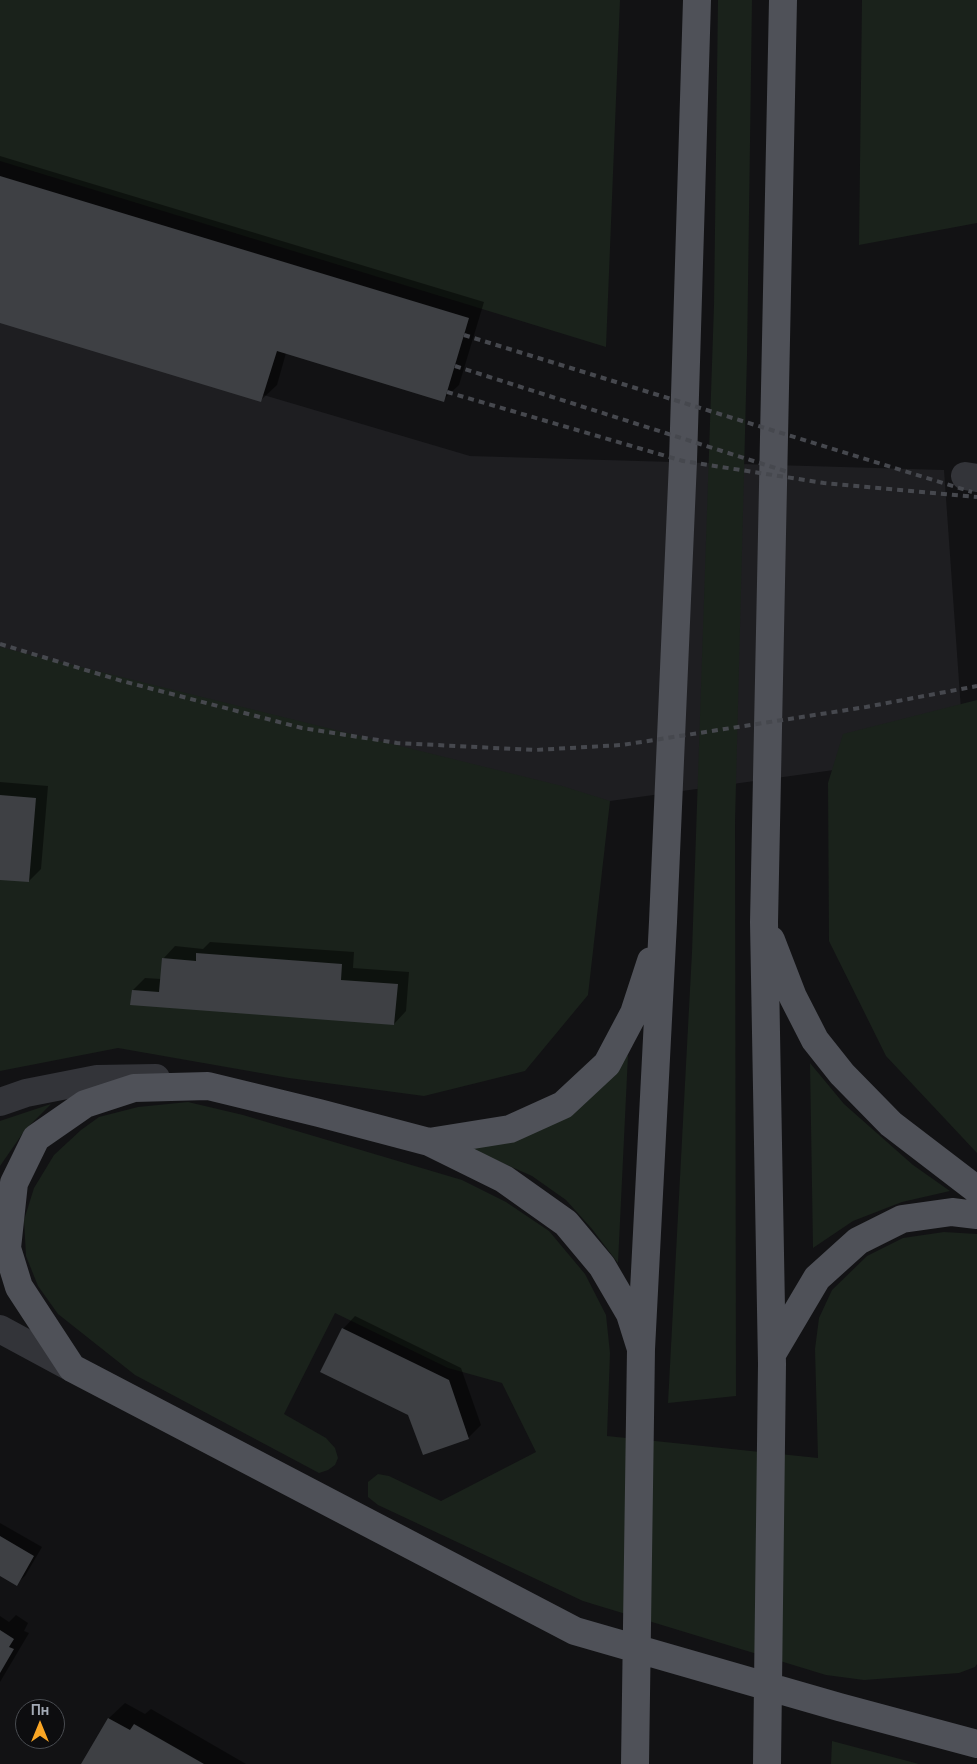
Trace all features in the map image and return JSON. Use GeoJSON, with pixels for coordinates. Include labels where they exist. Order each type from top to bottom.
{"type":"FeatureCollection","features":[{"type":"Feature","properties":{"kind":"main road"},"geometry":{"type":"LineString","coordinates":[[635,1764],[641,1349],[663,922],[683,451],[697,0]]}},
{"type":"Feature","properties":{"kind":"main road"},"geometry":{"type":"LineString","coordinates":[[768,1764],[772,1359],[764,922],[783,0]]}},
{"type":"Feature","properties":{"kind":"main road"},"geometry":{"type":"LineString","coordinates":[[429,1142],[510,1129],[563,1105],[607,1064],[634,1013],[663,922]]}},
{"type":"Feature","properties":{"kind":"main road"},"geometry":{"type":"LineString","coordinates":[[764,922],[793,998],[815,1040],[842,1074],[891,1124],[977,1190]]}},
{"type":"Feature","properties":{"kind":"main road"},"geometry":{"type":"LineString","coordinates":[[641,1349],[630,1314],[602,1266],[566,1223],[504,1179],[429,1142],[319,1112],[208,1086],[134,1088],[85,1104],[36,1138],[14,1183],[7,1248],[16,1277],[19,1286],[72,1368],[575,1631],[839,1707],[977,1744]]}},
{"type":"Feature","properties":{"kind":"main road"},"geometry":{"type":"LineString","coordinates":[[772,1359],[817,1278],[858,1242],[902,1219],[952,1212],[977,1215]]}},
{"type":"Feature","properties":{"kind":"street"},"geometry":{"type":"LineString","coordinates":[[0,1102],[26,1094],[97,1079],[163,1078],[208,1086]]}},
{"type":"Feature","properties":{"kind":"street"},"geometry":{"type":"LineString","coordinates":[[0,1329],[72,1368]]}},
{"type":"Feature","properties":{"kind":"shaded area"},"geometry":{"type":"Polygon","coordinates":[[[0,0],[620,0],[606,347],[0,161],[0,0]]]}},
{"type":"Feature","properties":{"kind":"shaded area"},"geometry":{"type":"Polygon","coordinates":[[[718,0],[752,0],[747,356],[735,822],[736,1396],[668,1403],[692,952],[714,305],[718,0]]]}},
{"type":"Feature","properties":{"kind":"shaded area"},"geometry":{"type":"Polygon","coordinates":[[[862,0],[977,0],[977,223],[859,245],[862,0]]]}},
{"type":"Feature","properties":{"kind":"shaded area"},"geometry":{"type":"Polygon","coordinates":[[[0,317],[470,456],[944,470],[964,752],[444,824],[0,720],[0,317]]]}},
{"type":"Feature","properties":{"kind":"shaded area"},"geometry":{"type":"Polygon","coordinates":[[[0,647],[562,786],[610,801],[588,995],[525,1071],[424,1096],[289,1078],[118,1048],[0,1071],[0,647]]]}},
{"type":"Feature","properties":{"kind":"shaded area"},"geometry":{"type":"Polygon","coordinates":[[[977,700],[977,1153],[886,1056],[829,941],[828,783],[843,734],[977,700]]]}},
{"type":"Feature","properties":{"kind":"shaded area"},"geometry":{"type":"Polygon","coordinates":[[[628,1055],[618,1263],[592,1229],[566,1200],[532,1176],[471,1149],[585,1102],[628,1055]]]}},
{"type":"Feature","properties":{"kind":"shaded area"},"geometry":{"type":"Polygon","coordinates":[[[810,1063],[844,1104],[913,1165],[950,1191],[902,1202],[853,1221],[813,1248],[810,1063]]]}},
{"type":"Feature","properties":{"kind":"shaded area"},"geometry":{"type":"Polygon","coordinates":[[[188,1102],[243,1115],[462,1180],[506,1202],[549,1231],[585,1274],[606,1315],[610,1353],[607,1436],[818,1458],[815,1349],[819,1318],[832,1290],[867,1256],[903,1238],[944,1232],[977,1234],[977,1664],[975,1667],[959,1673],[864,1680],[826,1675],[583,1601],[378,1505],[368,1497],[368,1482],[378,1474],[389,1476],[441,1501],[536,1452],[502,1383],[448,1368],[335,1313],[284,1414],[326,1438],[335,1448],[338,1458],[335,1465],[319,1473],[135,1375],[58,1314],[38,1286],[26,1256],[24,1220],[34,1188],[54,1155],[81,1130],[99,1117],[138,1107],[188,1102]]]}},
{"type":"Feature","properties":{"kind":"shaded area"},"geometry":{"type":"Polygon","coordinates":[[[51,1104],[25,1130],[0,1166],[0,1121],[51,1104]]]}},
{"type":"Feature","properties":{"kind":"shaded area"},"geometry":{"type":"Polygon","coordinates":[[[832,1741],[919,1764],[831,1764],[832,1741]]]}},
{"type":"Feature","properties":{"kind":"building"},"geometry":{"type":"Polygon","coordinates":[[[0,176],[469,318],[444,402],[277,351],[261,402],[0,323],[0,176]]]}},
{"type":"Feature","properties":{"kind":"building"},"geometry":{"type":"Polygon","coordinates":[[[0,795],[36,798],[29,882],[0,880],[0,795]]]}},
{"type":"Feature","properties":{"kind":"building"},"geometry":{"type":"Polygon","coordinates":[[[196,953],[342,964],[341,980],[398,984],[394,1025],[130,1005],[132,990],[159,992],[162,958],[196,961],[196,953]]]}},
{"type":"Feature","properties":{"kind":"building"},"geometry":{"type":"Polygon","coordinates":[[[342,1328],[449,1380],[469,1439],[423,1455],[408,1415],[320,1372],[342,1328]]]}},
{"type":"Feature","properties":{"kind":"building"},"geometry":{"type":"Polygon","coordinates":[[[0,1536],[34,1556],[17,1586],[0,1576],[0,1536]]]}},
{"type":"Feature","properties":{"kind":"building"},"geometry":{"type":"Polygon","coordinates":[[[0,1630],[14,1639],[9,1647],[14,1649],[0,1673],[0,1630]]]}},
{"type":"Feature","properties":{"kind":"building"},"geometry":{"type":"Polygon","coordinates":[[[108,1718],[130,1730],[134,1724],[204,1764],[81,1764],[108,1718]]]}},
{"type":"Feature","properties":{"kind":"railway"},"geometry":{"type":"LineString","coordinates":[[464,335],[972,492]]}},
{"type":"Feature","properties":{"kind":"railway"},"geometry":{"type":"LineString","coordinates":[[455,366],[788,472]]}},
{"type":"Feature","properties":{"kind":"railway"},"geometry":{"type":"LineString","coordinates":[[447,392],[683,461],[824,483],[977,497]]}},
{"type":"Feature","properties":{"kind":"railway"},"geometry":{"type":"LineString","coordinates":[[0,644],[122,681],[302,728],[397,743],[535,750],[622,745],[866,707],[977,686]]}}]}
